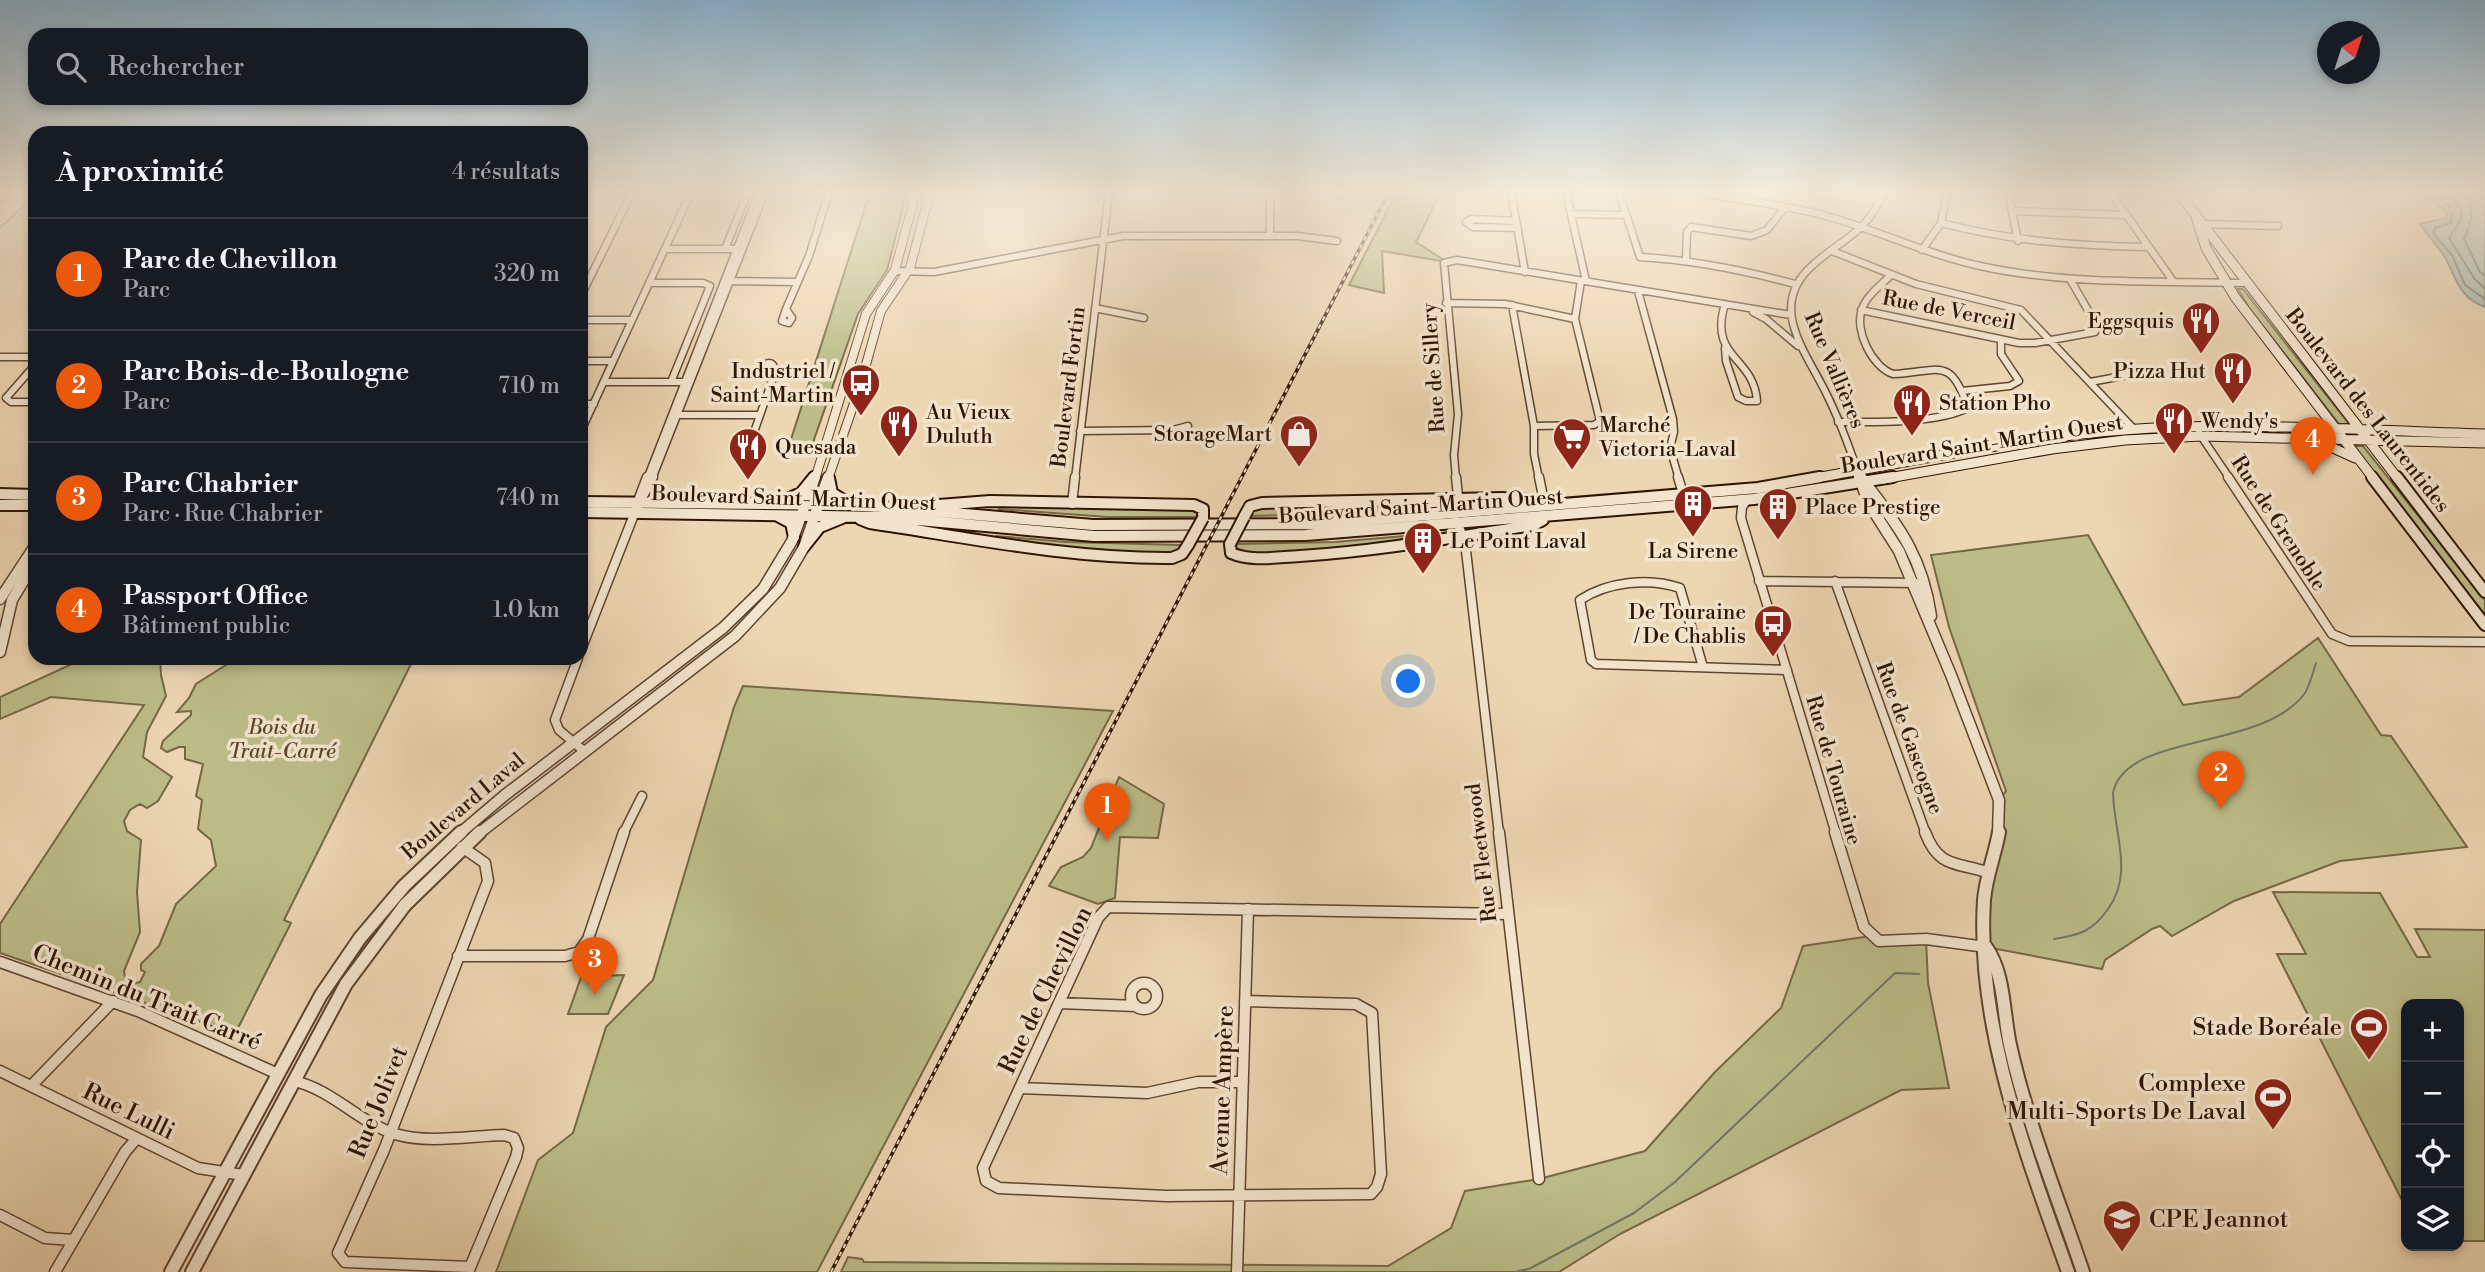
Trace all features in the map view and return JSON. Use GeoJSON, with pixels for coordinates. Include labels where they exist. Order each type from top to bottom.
{"type":"FeatureCollection","features":[{"type":"Feature","properties":{"kind":"main road","name":"Boulevard des Laurentides"},"geometry":{"type":"LineString","coordinates":[[2208,251],[2226,282],[2320,410],[2485,625]]}},
{"type":"Feature","properties":{"kind":"main road","name":"Boulevard des Laurentides"},"geometry":{"type":"LineString","coordinates":[[2221,251],[2485,593]]}},
{"type":"Feature","properties":{"kind":"main road"},"geometry":{"type":"LineString","coordinates":[[2297,433],[2315,422],[2320,410]]}},
{"type":"Feature","properties":{"kind":"main road"},"geometry":{"type":"LineString","coordinates":[[2346,412],[2372,425],[2396,432]]}},
{"type":"Feature","properties":{"kind":"main road","name":"Boulevard Saint-Martin Ouest"},"geometry":{"type":"LineString","coordinates":[[1456,519],[1550,517],[1758,488],[1860,480],[2032,441],[2134,429],[2485,434]]}},
{"type":"Feature","properties":{"kind":"main road","name":"Boulevard Saint-Martin Ouest"},"geometry":{"type":"LineString","coordinates":[[588,502],[851,510],[993,522],[1112,536],[1285,536],[1456,519],[1545,506],[1747,500],[2074,445],[2199,432]]}},
{"type":"Feature","properties":{"kind":"main road"},"geometry":{"type":"LineString","coordinates":[[2297,433],[2335,447],[2360,462]]}},
{"type":"Feature","properties":{"kind":"main road","name":"Boulevard Saint-Martin Ouest"},"geometry":{"type":"LineString","coordinates":[[2297,433],[2343,439],[2485,443]]}},
{"type":"Feature","properties":{"kind":"main road"},"geometry":{"type":"LineString","coordinates":[[794,537],[789,522],[774,508],[800,493],[816,475]]}},
{"type":"Feature","properties":{"kind":"main road"},"geometry":{"type":"LineString","coordinates":[[829,478],[832,494],[870,523],[1060,553],[1158,559],[1178,556],[1188,545],[1203,518],[1203,509],[1196,505],[950,502],[913,508]]}},
{"type":"Feature","properties":{"kind":"main road"},"geometry":{"type":"LineString","coordinates":[[0,494],[28,495]]}},
{"type":"Feature","properties":{"kind":"main road"},"geometry":{"type":"LineString","coordinates":[[1545,506],[1530,500],[1516,499],[1256,504],[1249,507],[1230,544],[1230,551],[1238,557],[1292,557],[1353,552],[1534,525],[1550,517]]}},
{"type":"Feature","properties":{"kind":"main road"},"geometry":{"type":"LineString","coordinates":[[993,543],[989,538],[993,522],[990,509],[997,503]]}},
{"type":"Feature","properties":{"kind":"main road"},"geometry":{"type":"LineString","coordinates":[[0,505],[28,505]]}},
{"type":"Feature","properties":{"kind":"main road","name":"Boulevard Saint-Martin Ouest"},"geometry":{"type":"LineString","coordinates":[[588,511],[638,506]]}},
{"type":"Feature","properties":{"kind":"main road","name":"Boulevard Saint-Martin Ouest"},"geometry":{"type":"LineString","coordinates":[[851,510],[913,508],[993,522]]}},
{"type":"Feature","properties":{"kind":"main road"},"geometry":{"type":"LineString","coordinates":[[804,547],[822,525],[851,510]]}},
{"type":"Feature","properties":{"kind":"street"},"geometry":{"type":"LineString","coordinates":[[588,274],[600,251]]}},
{"type":"Feature","properties":{"kind":"street"},"geometry":{"type":"LineString","coordinates":[[588,416],[664,251]]}},
{"type":"Feature","properties":{"kind":"street"},"geometry":{"type":"LineString","coordinates":[[687,382],[730,281],[739,251]]}},
{"type":"Feature","properties":{"kind":"street"},"geometry":{"type":"LineString","coordinates":[[588,632],[739,251]]}},
{"type":"Feature","properties":{"kind":"street"},"geometry":{"type":"LineString","coordinates":[[786,309],[807,251]]}},
{"type":"Feature","properties":{"kind":"street","name":"Boulevard Laval"},"geometry":{"type":"LineString","coordinates":[[192,1272],[340,995],[368,952],[412,897],[462,847],[736,617],[773,575],[794,537],[805,509],[867,311],[894,271],[899,251]]}},
{"type":"Feature","properties":{"kind":"street","name":"Boulevard Laval"},"geometry":{"type":"LineString","coordinates":[[171,1272],[332,976],[389,900],[457,833],[742,630],[780,588],[804,547],[818,509],[860,386],[881,311],[908,272],[914,251]]}},
{"type":"Feature","properties":{"kind":"street"},"geometry":{"type":"LineString","coordinates":[[894,271],[934,272],[1044,251]]}},
{"type":"Feature","properties":{"kind":"street","name":"Boulevard Fortin"},"geometry":{"type":"LineString","coordinates":[[1072,503],[1102,251]]}},
{"type":"Feature","properties":{"kind":"street"},"geometry":{"type":"LineString","coordinates":[[1521,251],[1525,272]]}},
{"type":"Feature","properties":{"kind":"street"},"geometry":{"type":"LineString","coordinates":[[1534,426],[1594,425],[1600,421],[1575,319],[1584,281],[1578,251]]}},
{"type":"Feature","properties":{"kind":"street"},"geometry":{"type":"LineString","coordinates":[[1638,251],[1640,257],[1686,260],[1739,269],[1795,284],[1804,271],[1831,251]]}},
{"type":"Feature","properties":{"kind":"street"},"geometry":{"type":"LineString","coordinates":[[1686,251],[1686,260]]}},
{"type":"Feature","properties":{"kind":"street"},"geometry":{"type":"LineString","coordinates":[[1833,251],[1942,292],[2013,306],[2021,310],[2134,429]]}},
{"type":"Feature","properties":{"kind":"street"},"geometry":{"type":"LineString","coordinates":[[1927,251],[1979,265],[2070,279],[2245,283]]}},
{"type":"Feature","properties":{"kind":"street"},"geometry":{"type":"LineString","coordinates":[[2152,251],[2173,281]]}},
{"type":"Feature","properties":{"kind":"street","name":"Rue de Sillery"},"geometry":{"type":"LineString","coordinates":[[1456,519],[1453,505],[1458,494],[1454,455],[1458,414],[1443,266],[1447,262],[1457,260],[1791,315]]}},
{"type":"Feature","properties":{"kind":"street"},"geometry":{"type":"LineString","coordinates":[[1838,422],[1893,422],[1958,413],[1968,408],[1962,391],[1950,373],[1941,369],[1894,375],[1884,372],[1878,365],[1862,333],[1859,318],[1866,300],[1891,275]]}},
{"type":"Feature","properties":{"kind":"street","name":"Rue de Verceil"},"geometry":{"type":"LineString","coordinates":[[1861,310],[2001,340],[2035,343],[2095,332],[2097,326],[2070,279]]}},
{"type":"Feature","properties":{"kind":"street"},"geometry":{"type":"LineString","coordinates":[[730,281],[796,282]]}},
{"type":"Feature","properties":{"kind":"street"},"geometry":{"type":"LineString","coordinates":[[649,283],[709,284],[710,287],[671,382]]}},
{"type":"Feature","properties":{"kind":"street","name":"Rue Vallières"},"geometry":{"type":"LineString","coordinates":[[1795,284],[1791,315],[1804,353],[1828,396],[1860,480]]}},
{"type":"Feature","properties":{"kind":"street"},"geometry":{"type":"LineString","coordinates":[[1638,290],[1673,418],[1674,432],[1670,448],[1685,500]]}},
{"type":"Feature","properties":{"kind":"street"},"geometry":{"type":"LineString","coordinates":[[1446,303],[1512,305],[1575,319]]}},
{"type":"Feature","properties":{"kind":"street"},"geometry":{"type":"LineString","coordinates":[[1725,304],[1719,317],[1718,329],[1725,348],[1726,361],[1738,397],[1746,401],[1757,401],[1754,385],[1739,361],[1725,348]]}},
{"type":"Feature","properties":{"kind":"street"},"geometry":{"type":"LineString","coordinates":[[1512,305],[1534,426],[1534,454],[1545,506]]}},
{"type":"Feature","properties":{"kind":"street","name":"Rue de Sillery"},"geometry":{"type":"LineString","coordinates":[[1737,306],[1766,319],[1804,353]]}},
{"type":"Feature","properties":{"kind":"street"},"geometry":{"type":"LineString","coordinates":[[1095,308],[1144,318]]}},
{"type":"Feature","properties":{"kind":"street"},"geometry":{"type":"LineString","coordinates":[[588,320],[632,320]]}},
{"type":"Feature","properties":{"kind":"street"},"geometry":{"type":"LineString","coordinates":[[1962,391],[2010,386],[2019,381],[2001,354],[2001,340]]}},
{"type":"Feature","properties":{"kind":"street"},"geometry":{"type":"LineString","coordinates":[[0,357],[28,357]]}},
{"type":"Feature","properties":{"kind":"street"},"geometry":{"type":"LineString","coordinates":[[588,361],[613,361]]}},
{"type":"Feature","properties":{"kind":"street"},"geometry":{"type":"LineString","coordinates":[[2090,382],[2155,370]]}},
{"type":"Feature","properties":{"kind":"street"},"geometry":{"type":"LineString","coordinates":[[747,452],[772,379],[770,372]]}},
{"type":"Feature","properties":{"kind":"street"},"geometry":{"type":"LineString","coordinates":[[28,373],[6,398],[11,402],[28,402]]}},
{"type":"Feature","properties":{"kind":"street"},"geometry":{"type":"LineString","coordinates":[[847,379],[852,388],[860,386]]}},
{"type":"Feature","properties":{"kind":"street"},"geometry":{"type":"LineString","coordinates":[[604,382],[687,382]]}},
{"type":"Feature","properties":{"kind":"street"},"geometry":{"type":"LineString","coordinates":[[588,404],[594,404]]}},
{"type":"Feature","properties":{"kind":"street"},"geometry":{"type":"LineString","coordinates":[[674,415],[760,415]]}},
{"type":"Feature","properties":{"kind":"street"},"geometry":{"type":"LineString","coordinates":[[1080,430],[1173,430],[1188,426]]}},
{"type":"Feature","properties":{"kind":"street","name":"Rue de Grenoble"},"geometry":{"type":"LineString","coordinates":[[2199,432],[2323,624],[2334,636],[2348,641],[2485,642]]}},
{"type":"Feature","properties":{"kind":"street"},"geometry":{"type":"LineString","coordinates":[[1860,480],[1906,536],[1926,583],[1934,630]]}},
{"type":"Feature","properties":{"kind":"street"},"geometry":{"type":"LineString","coordinates":[[1860,480],[1860,491],[1894,542],[1934,630],[1999,800],[2002,818],[2000,834],[1987,872],[1984,901],[1986,947],[1983,960],[2003,1073],[2030,1164],[2068,1272]]}},
{"type":"Feature","properties":{"kind":"street","name":"Rue de Touraine"},"geometry":{"type":"LineString","coordinates":[[1747,500],[1742,507],[1741,518],[1864,927],[1879,941],[1926,939],[1986,947]]}},
{"type":"Feature","properties":{"kind":"street","name":"Rue Fleetwood"},"geometry":{"type":"LineString","coordinates":[[1456,519],[1463,537],[1539,1179]]}},
{"type":"Feature","properties":{"kind":"street"},"geometry":{"type":"LineString","coordinates":[[0,598],[28,556]]}},
{"type":"Feature","properties":{"kind":"street"},"geometry":{"type":"LineString","coordinates":[[0,652],[9,606],[28,574]]}},
{"type":"Feature","properties":{"kind":"street"},"geometry":{"type":"LineString","coordinates":[[1759,581],[1926,583]]}},
{"type":"Feature","properties":{"kind":"street","name":"Rue de Gascogne"},"geometry":{"type":"LineString","coordinates":[[1835,581],[1932,850],[1939,858],[1987,872]]}},
{"type":"Feature","properties":{"kind":"street"},"geometry":{"type":"LineString","coordinates":[[1703,667],[1681,588],[1672,583],[1650,582],[1590,591],[1580,600],[1591,660],[1596,664],[1787,670]]}},
{"type":"Feature","properties":{"kind":"street"},"geometry":{"type":"LineString","coordinates":[[575,665],[555,717],[559,730],[579,747]]}},
{"type":"Feature","properties":{"kind":"street"},"geometry":{"type":"LineString","coordinates":[[458,956],[565,956],[581,950],[587,943],[627,823],[642,796]]}},
{"type":"Feature","properties":{"kind":"street","name":"Rue Jolivet"},"geometry":{"type":"LineString","coordinates":[[462,847],[482,860],[489,874],[390,1132],[339,1247],[340,1258],[351,1262],[469,1270]]}},
{"type":"Feature","properties":{"kind":"street","name":"Rue de Chevillon"},"geometry":{"type":"LineString","coordinates":[[1240,1195],[1166,1196],[999,1188],[988,1185],[983,1178],[983,1168],[1098,918],[1108,907],[1507,914]]}},
{"type":"Feature","properties":{"kind":"street","name":"Avenue Ampère"},"geometry":{"type":"LineString","coordinates":[[1237,1272],[1248,909]]}},
{"type":"Feature","properties":{"kind":"street"},"geometry":{"type":"LineString","coordinates":[[1986,947],[1996,961],[2010,1046],[2028,1109],[2083,1272]]}},
{"type":"Feature","properties":{"kind":"street","name":"Chemin du Trait Carré"},"geometry":{"type":"LineString","coordinates":[[0,962],[113,1001],[278,1074]]}},
{"type":"Feature","properties":{"kind":"street"},"geometry":{"type":"LineString","coordinates":[[30,1086],[113,1001]]}},
{"type":"Feature","properties":{"kind":"street"},"geometry":{"type":"LineString","coordinates":[[1240,1195],[1367,1196],[1378,1188],[1381,1174],[1372,1013],[1356,1004],[1245,1001]]}},
{"type":"Feature","properties":{"kind":"street"},"geometry":{"type":"LineString","coordinates":[[1060,1003],[1136,1006]]}},
{"type":"Feature","properties":{"kind":"street","name":"Rue Lulli"},"geometry":{"type":"LineString","coordinates":[[0,1071],[198,1168],[243,1175]]}},
{"type":"Feature","properties":{"kind":"street"},"geometry":{"type":"LineString","coordinates":[[294,1081],[308,1084],[390,1132],[410,1136],[512,1136],[517,1142],[516,1157],[469,1270]]}},
{"type":"Feature","properties":{"kind":"street"},"geometry":{"type":"LineString","coordinates":[[1020,1088],[1147,1093],[1198,1082],[1243,1082]]}},
{"type":"Feature","properties":{"kind":"street"},"geometry":{"type":"LineString","coordinates":[[55,1272],[125,1152],[137,1138]]}},
{"type":"Feature","properties":{"kind":"street"},"geometry":{"type":"LineString","coordinates":[[0,1215],[45,1238],[74,1240]]}},
{"type":"Feature","properties":{"kind":"green space"},"geometry":{"type":"Polygon","coordinates":[[[851,251],[892,251],[887,270],[858,314],[810,451],[787,452],[851,251]]]}},
{"type":"Feature","properties":{"kind":"green space"},"geometry":{"type":"Polygon","coordinates":[[[1366,251],[1382,251],[1384,293],[1349,285],[1366,251]]]}},
{"type":"Feature","properties":{"kind":"green space"},"geometry":{"type":"Polygon","coordinates":[[[1384,251],[1431,251],[1447,262],[1384,251]]]}},
{"type":"Feature","properties":{"kind":"green space"},"geometry":{"type":"Polygon","coordinates":[[[2238,289],[2243,289],[2349,424],[2339,424],[2249,308],[2238,289]]]}},
{"type":"Feature","properties":{"kind":"green space"},"geometry":{"type":"Polygon","coordinates":[[[2353,446],[2363,446],[2485,600],[2485,615],[2353,446]]]}},
{"type":"Feature","properties":{"kind":"green space"},"geometry":{"type":"Polygon","coordinates":[[[1441,503],[1441,507],[1349,514],[1248,516],[1254,508],[1441,503]]]}},
{"type":"Feature","properties":{"kind":"green space"},"geometry":{"type":"Polygon","coordinates":[[[1002,505],[1191,507],[1198,512],[1196,517],[1107,517],[999,509],[1002,505]]]}},
{"type":"Feature","properties":{"kind":"green space"},"geometry":{"type":"Polygon","coordinates":[[[1451,532],[1338,549],[1247,554],[1235,547],[1237,544],[1335,542],[1451,532]]]}},
{"type":"Feature","properties":{"kind":"green space"},"geometry":{"type":"Polygon","coordinates":[[[2088,535],[2183,705],[2239,697],[2318,638],[2381,735],[2391,736],[2467,847],[2340,861],[2234,901],[2172,936],[2160,926],[2152,929],[2105,960],[2102,969],[1986,947],[1984,901],[1999,800],[2006,791],[1949,627],[1931,555],[2088,535]]]}},
{"type":"Feature","properties":{"kind":"green space"},"geometry":{"type":"Polygon","coordinates":[[[995,538],[1067,542],[1182,545],[1174,554],[1118,554],[995,538]]]}},
{"type":"Feature","properties":{"kind":"green space","name":"Bois du Trait-Carré"},"geometry":{"type":"Polygon","coordinates":[[[70,665],[160,665],[166,696],[147,732],[143,757],[172,777],[158,801],[147,808],[140,804],[130,810],[124,821],[127,831],[141,840],[137,892],[140,932],[124,971],[126,985],[140,982],[145,972],[141,970],[141,964],[159,946],[176,904],[216,866],[211,840],[198,829],[202,800],[196,796],[203,764],[185,759],[185,747],[167,752],[161,748],[163,741],[191,715],[191,711],[177,712],[196,684],[226,665],[411,665],[284,920],[291,923],[235,1034],[0,953],[0,924],[144,705],[51,697],[0,719],[0,697],[70,665]]]}},
{"type":"Feature","properties":{"kind":"green space"},"geometry":{"type":"Polygon","coordinates":[[[743,686],[1113,711],[817,1272],[496,1272],[538,1160],[573,1133],[606,1027],[653,980],[734,707],[743,686]]]}},
{"type":"Feature","properties":{"kind":"green space"},"geometry":{"type":"Polygon","coordinates":[[[1119,777],[1164,804],[1158,838],[1120,837],[1115,898],[1098,904],[1049,886],[1061,867],[1083,857],[1091,848],[1119,777]]]}},
{"type":"Feature","properties":{"kind":"green space"},"geometry":{"type":"Polygon","coordinates":[[[2273,892],[2380,893],[2417,957],[2430,957],[2415,929],[2485,930],[2485,1241],[2464,1241],[2464,999],[2401,999],[2401,1198],[2277,954],[2306,954],[2273,892]]]}},
{"type":"Feature","properties":{"kind":"green space"},"geometry":{"type":"Polygon","coordinates":[[[1871,936],[1879,941],[1926,939],[1928,983],[1949,1088],[1901,1090],[1620,1234],[1559,1272],[841,1272],[848,1257],[862,1259],[864,1262],[1388,1266],[1451,1228],[1465,1191],[1539,1179],[1645,1151],[1715,1072],[1781,1008],[1803,946],[1871,936]]]}},
{"type":"Feature","properties":{"kind":"green space"},"geometry":{"type":"Polygon","coordinates":[[[592,964],[596,976],[624,975],[608,1014],[568,1014],[584,969],[592,964]]]}},
{"type":"Feature","properties":{"kind":"water"},"geometry":{"type":"Polygon","coordinates":[[[2441,251],[2485,251],[2485,307],[2465,294],[2441,251]]]}},
{"type":"Feature","properties":{"kind":"waterway"},"geometry":{"type":"LineString","coordinates":[[2054,939],[2079,934],[2091,927],[2108,909],[2116,895],[2120,881],[2121,853],[2113,793],[2123,773],[2142,760],[2168,750],[2259,725],[2285,712],[2305,693],[2316,663]]}},
{"type":"Feature","properties":{"kind":"waterway"},"geometry":{"type":"LineString","coordinates":[[1515,1272],[1529,1269],[1634,1213],[1675,1182],[1895,973],[1919,974]]}},
{"type":"Feature","properties":{"kind":"railway"},"geometry":{"type":"LineString","coordinates":[[831,1272],[1358,251]]}},
{"type":"Feature","properties":{"kind":"place","name":"Eggsquis"},"geometry":{"type":"Point","coordinates":[2201,355]}},
{"type":"Feature","properties":{"kind":"place","name":"Pizza Hut"},"geometry":{"type":"Point","coordinates":[2233,405]}},
{"type":"Feature","properties":{"kind":"place","name":"Industriel / Saint-Martin"},"geometry":{"type":"Point","coordinates":[861,417]}},
{"type":"Feature","properties":{"kind":"place","name":"Station Pho"},"geometry":{"type":"Point","coordinates":[1912,437]}},
{"type":"Feature","properties":{"kind":"place","name":"Wendy's"},"geometry":{"type":"Point","coordinates":[2174,455]}},
{"type":"Feature","properties":{"kind":"place","name":"Au Vieux Duluth"},"geometry":{"type":"Point","coordinates":[899,458]}},
{"type":"Feature","properties":{"kind":"place","name":"StorageMart"},"geometry":{"type":"Point","coordinates":[1299,468]}},
{"type":"Feature","properties":{"kind":"place","name":"Marché Victoria-Laval"},"geometry":{"type":"Point","coordinates":[1572,471]}},
{"type":"Feature","properties":{"kind":"place","name":"Passport Office"},"geometry":{"type":"Point","coordinates":[2313,475]}},
{"type":"Feature","properties":{"kind":"place","name":"Quesada"},"geometry":{"type":"Point","coordinates":[748,481]}},
{"type":"Feature","properties":{"kind":"place","name":"La Sirene"},"geometry":{"type":"Point","coordinates":[1693,538]}},
{"type":"Feature","properties":{"kind":"place","name":"Place Prestige"},"geometry":{"type":"Point","coordinates":[1778,541]}},
{"type":"Feature","properties":{"kind":"place","name":"Le Point Laval"},"geometry":{"type":"Point","coordinates":[1423,575]}},
{"type":"Feature","properties":{"kind":"place","name":"De Touraine / De Chablis"},"geometry":{"type":"Point","coordinates":[1773,658]}},
{"type":"Feature","properties":{"kind":"place","name":"Parc Bois-de-Boulogne"},"geometry":{"type":"Point","coordinates":[2221,809]}},
{"type":"Feature","properties":{"kind":"place","name":"Parc de Chevillon"},"geometry":{"type":"Point","coordinates":[1107,841]}},
{"type":"Feature","properties":{"kind":"place","name":"Parc Chabrier"},"geometry":{"type":"Point","coordinates":[595,995]}},
{"type":"Feature","properties":{"kind":"place","name":"Stade Boréale"},"geometry":{"type":"Point","coordinates":[2369,1061]}},
{"type":"Feature","properties":{"kind":"place","name":"Complexe Multi-Sports De Laval"},"geometry":{"type":"Point","coordinates":[2273,1131]}},
{"type":"Feature","properties":{"kind":"place","name":"CPE Jeannot"},"geometry":{"type":"Point","coordinates":[2122,1253]}}]}
